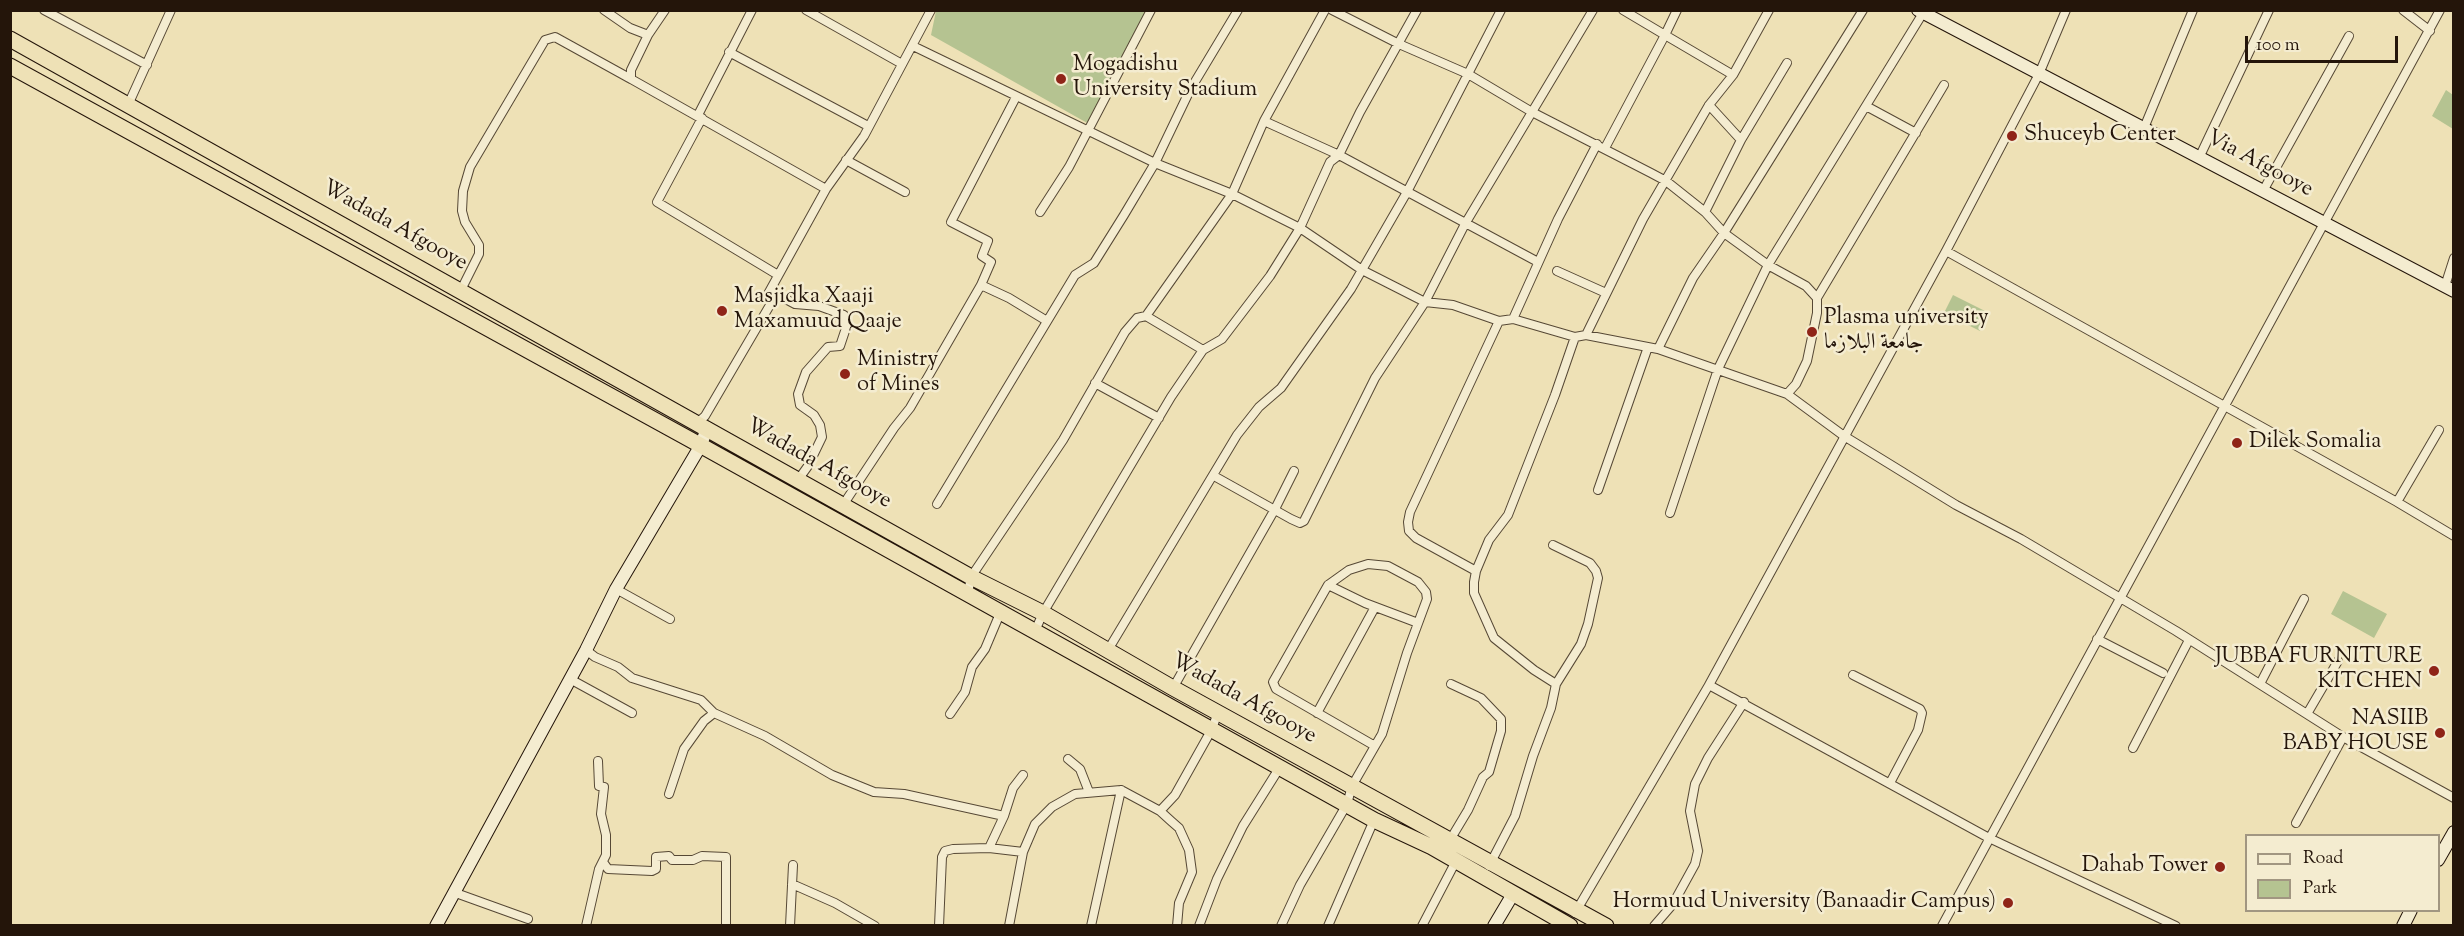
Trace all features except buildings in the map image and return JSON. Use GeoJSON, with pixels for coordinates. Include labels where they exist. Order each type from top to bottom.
{"type":"FeatureCollection","features":[{"type":"Feature","properties":{"kind":"highway","name":"Wadada Afgooye"},"geometry":{"type":"LineString","coordinates":[[10,39],[971,577],[1108,650],[1450,840],[1513,894],[1571,926]]}},
{"type":"Feature","properties":{"kind":"highway","name":"Wadada Afgooye"},"geometry":{"type":"LineString","coordinates":[[10,66],[1001,611],[1374,820],[1456,861],[1487,871],[1582,917],[1606,926]]}},
{"type":"Feature","properties":{"kind":"street"},"geometry":{"type":"LineString","coordinates":[[44,10],[147,64]]}},
{"type":"Feature","properties":{"kind":"street"},"geometry":{"type":"LineString","coordinates":[[128,105],[170,13],[159,10]]}},
{"type":"Feature","properties":{"kind":"street"},"geometry":{"type":"LineString","coordinates":[[604,10],[630,27],[648,35]]}},
{"type":"Feature","properties":{"kind":"street"},"geometry":{"type":"LineString","coordinates":[[631,79],[631,70],[648,35],[665,10]]}},
{"type":"Feature","properties":{"kind":"street"},"geometry":{"type":"LineString","coordinates":[[752,10],[729,52],[657,202],[778,275]]}},
{"type":"Feature","properties":{"kind":"street"},"geometry":{"type":"LineString","coordinates":[[806,10],[902,64]]}},
{"type":"Feature","properties":{"kind":"street"},"geometry":{"type":"LineString","coordinates":[[436,926],[696,443],[705,416],[770,305],[768,294],[778,275],[826,189],[864,136],[931,10]]}},
{"type":"Feature","properties":{"kind":"street"},"geometry":{"type":"LineString","coordinates":[[1040,212],[1069,167],[1151,10]]}},
{"type":"Feature","properties":{"kind":"street"},"geometry":{"type":"LineString","coordinates":[[937,504],[1075,275],[1094,263],[1155,163],[1190,90],[1238,10]]}},
{"type":"Feature","properties":{"kind":"street"},"geometry":{"type":"LineString","coordinates":[[968,593],[971,577],[1063,440],[1125,332],[1137,318],[1146,316],[1232,194],[1264,121],[1325,10]]}},
{"type":"Feature","properties":{"kind":"street"},"geometry":{"type":"LineString","coordinates":[[1332,10],[1399,44],[1468,74],[1532,112],[1666,181],[1706,212],[1724,233],[1768,265],[1806,286],[1817,298]]}},
{"type":"Feature","properties":{"kind":"street"},"geometry":{"type":"LineString","coordinates":[[1035,631],[1042,614],[1159,418],[1203,350],[1222,339],[1270,276],[1299,228],[1330,162],[1339,155],[1360,111],[1417,10]]}},
{"type":"Feature","properties":{"kind":"street"},"geometry":{"type":"LineString","coordinates":[[1108,650],[1249,419],[1281,388],[1335,315],[1407,192],[1501,10]]}},
{"type":"Feature","properties":{"kind":"street"},"geometry":{"type":"LineString","coordinates":[[1214,476],[1300,523],[1304,521],[1375,378],[1425,302],[1465,224],[1593,10]]}},
{"type":"Feature","properties":{"kind":"street"},"geometry":{"type":"LineString","coordinates":[[1623,10],[1733,75]]}},
{"type":"Feature","properties":{"kind":"street"},"geometry":{"type":"LineString","coordinates":[[1513,319],[1538,262],[1677,10]]}},
{"type":"Feature","properties":{"kind":"street"},"geometry":{"type":"LineString","coordinates":[[1586,335],[1643,219],[1709,105],[1733,75],[1769,10]]}},
{"type":"Feature","properties":{"kind":"street"},"geometry":{"type":"LineString","coordinates":[[1658,349],[1693,278],[1724,233],[1863,10]]}},
{"type":"Feature","properties":{"kind":"street"},"geometry":{"type":"LineString","coordinates":[[1571,926],[1582,917],[1946,251],[2039,74],[2066,10]]}},
{"type":"Feature","properties":{"kind":"street"},"geometry":{"type":"LineString","coordinates":[[2144,129],[2193,10]]}},
{"type":"Feature","properties":{"kind":"street"},"geometry":{"type":"LineString","coordinates":[[2199,158],[2269,10]]}},
{"type":"Feature","properties":{"kind":"street"},"geometry":{"type":"LineString","coordinates":[[2403,10],[2430,31]]}},
{"type":"Feature","properties":{"kind":"street"},"geometry":{"type":"LineString","coordinates":[[1942,926],[2118,598],[2440,10]]}},
{"type":"Feature","properties":{"kind":"street"},"geometry":{"type":"LineString","coordinates":[[1670,513],[1718,369],[1768,265],[1921,12]]}},
{"type":"Feature","properties":{"kind":"street","name":"Via Afgooye"},"geometry":{"type":"LineString","coordinates":[[1921,12],[2449,289]]}},
{"type":"Feature","properties":{"kind":"street"},"geometry":{"type":"LineString","coordinates":[[461,290],[479,254],[479,244],[465,222],[462,211],[463,191],[471,167],[545,40],[555,36],[826,189]]}},
{"type":"Feature","properties":{"kind":"street"},"geometry":{"type":"LineString","coordinates":[[2263,191],[2349,36]]}},
{"type":"Feature","properties":{"kind":"street"},"geometry":{"type":"LineString","coordinates":[[913,45],[1088,132],[1155,163],[1232,194],[1299,228],[1362,270],[1425,302],[1453,305],[1499,321],[1513,319],[1575,337],[1586,335],[1658,349],[1787,394],[1844,436],[1956,505],[2021,539],[2189,640],[2343,737],[2454,798]]}},
{"type":"Feature","properties":{"kind":"street"},"geometry":{"type":"LineString","coordinates":[[729,52],[868,126]]}},
{"type":"Feature","properties":{"kind":"street"},"geometry":{"type":"LineString","coordinates":[[1706,212],[1741,140],[1786,63]]}},
{"type":"Feature","properties":{"kind":"street"},"geometry":{"type":"LineString","coordinates":[[1787,394],[1796,384],[1807,361],[1817,313],[1817,298],[1944,85]]}},
{"type":"Feature","properties":{"kind":"street"},"geometry":{"type":"LineString","coordinates":[[843,505],[910,408],[981,285],[991,262],[982,256],[988,242],[951,222],[1016,97]]}},
{"type":"Feature","properties":{"kind":"street"},"geometry":{"type":"LineString","coordinates":[[1709,105],[1741,140]]}},
{"type":"Feature","properties":{"kind":"street"},"geometry":{"type":"LineString","coordinates":[[1866,106],[1917,133]]}},
{"type":"Feature","properties":{"kind":"street"},"geometry":{"type":"LineString","coordinates":[[1264,121],[1339,155],[1538,262]]}},
{"type":"Feature","properties":{"kind":"street"},"geometry":{"type":"LineString","coordinates":[[846,160],[905,192]]}},
{"type":"Feature","properties":{"kind":"street"},"geometry":{"type":"LineString","coordinates":[[1946,251],[2454,536]]}},
{"type":"Feature","properties":{"kind":"street"},"geometry":{"type":"LineString","coordinates":[[2449,289],[2454,258]]}},
{"type":"Feature","properties":{"kind":"street"},"geometry":{"type":"LineString","coordinates":[[1557,271],[1606,293]]}},
{"type":"Feature","properties":{"kind":"street"},"geometry":{"type":"LineString","coordinates":[[981,285],[1009,298],[1047,321]]}},
{"type":"Feature","properties":{"kind":"street"},"geometry":{"type":"LineString","coordinates":[[768,294],[780,296],[795,304],[819,306],[844,315],[846,328],[840,346],[828,347],[806,372],[798,394],[800,405],[814,415],[820,425],[822,437],[808,466],[798,480]]}},
{"type":"Feature","properties":{"kind":"street"},"geometry":{"type":"LineString","coordinates":[[1146,316],[1203,350]]}},
{"type":"Feature","properties":{"kind":"street"},"geometry":{"type":"LineString","coordinates":[[1476,571],[1416,538],[1409,531],[1408,522],[1410,513],[1499,321]]}},
{"type":"Feature","properties":{"kind":"street"},"geometry":{"type":"LineString","coordinates":[[1556,684],[1534,670],[1494,638],[1474,593],[1476,571],[1489,540],[1508,514],[1555,395],[1575,337]]}},
{"type":"Feature","properties":{"kind":"street"},"geometry":{"type":"LineString","coordinates":[[1598,490],[1648,347]]}},
{"type":"Feature","properties":{"kind":"street"},"geometry":{"type":"LineString","coordinates":[[1095,383],[1159,418]]}},
{"type":"Feature","properties":{"kind":"street"},"geometry":{"type":"LineString","coordinates":[[2397,502],[2439,430]]}},
{"type":"Feature","properties":{"kind":"street"},"geometry":{"type":"LineString","coordinates":[[1173,688],[1275,509],[1294,471]]}},
{"type":"Feature","properties":{"kind":"street"},"geometry":{"type":"LineString","coordinates":[[1487,871],[1515,816],[1533,756],[1551,708],[1556,684],[1581,644],[1598,578],[1596,570],[1590,563],[1553,544]]}},
{"type":"Feature","properties":{"kind":"street"},"geometry":{"type":"LineString","coordinates":[[1281,926],[1300,885],[1347,804],[1352,786],[1375,746],[1391,711],[1407,653],[1426,599],[1426,592],[1419,582],[1388,566],[1368,564],[1349,570],[1328,585],[1273,682],[1276,689],[1375,746]]}},
{"type":"Feature","properties":{"kind":"street"},"geometry":{"type":"LineString","coordinates":[[1328,585],[1375,607],[1418,623]]}},
{"type":"Feature","properties":{"kind":"street"},"geometry":{"type":"LineString","coordinates":[[616,589],[670,619]]}},
{"type":"Feature","properties":{"kind":"street"},"geometry":{"type":"LineString","coordinates":[[2260,684],[2304,599]]}},
{"type":"Feature","properties":{"kind":"street"},"geometry":{"type":"LineString","coordinates":[[1317,713],[1375,607]]}},
{"type":"Feature","properties":{"kind":"street"},"geometry":{"type":"LineString","coordinates":[[950,714],[965,692],[972,667],[984,649],[1001,611]]}},
{"type":"Feature","properties":{"kind":"street"},"geometry":{"type":"LineString","coordinates":[[2097,639],[2163,673]]}},
{"type":"Feature","properties":{"kind":"street"},"geometry":{"type":"LineString","coordinates":[[2133,748],[2189,640]]}},
{"type":"Feature","properties":{"kind":"street"},"geometry":{"type":"LineString","coordinates":[[586,650],[595,657],[618,667],[632,678],[701,700],[714,712],[765,736],[832,776],[874,792],[904,794],[1004,816]]}},
{"type":"Feature","properties":{"kind":"street"},"geometry":{"type":"LineString","coordinates":[[2307,714],[2338,661]]}},
{"type":"Feature","properties":{"kind":"street"},"geometry":{"type":"LineString","coordinates":[[1853,675],[1922,713],[1918,730],[1890,783]]}},
{"type":"Feature","properties":{"kind":"street"},"geometry":{"type":"LineString","coordinates":[[570,680],[632,713]]}},
{"type":"Feature","properties":{"kind":"street"},"geometry":{"type":"LineString","coordinates":[[1450,840],[1468,810],[1483,777],[1489,772],[1501,730],[1501,719],[1481,698],[1451,684]]}},
{"type":"Feature","properties":{"kind":"street"},"geometry":{"type":"LineString","coordinates":[[1709,685],[1744,702],[1989,838],[2176,926]]}},
{"type":"Feature","properties":{"kind":"street"},"geometry":{"type":"LineString","coordinates":[[1654,926],[1673,904],[1695,864],[1698,851],[1690,812],[1695,784],[1708,758],[1744,702]]}},
{"type":"Feature","properties":{"kind":"street"},"geometry":{"type":"LineString","coordinates":[[669,794],[684,749],[704,721],[714,712]]}},
{"type":"Feature","properties":{"kind":"street"},"geometry":{"type":"LineString","coordinates":[[1160,812],[1175,795],[1212,729],[1218,712]]}},
{"type":"Feature","properties":{"kind":"street"},"geometry":{"type":"LineString","coordinates":[[2296,823],[2343,737]]}},
{"type":"Feature","properties":{"kind":"street"},"geometry":{"type":"LineString","coordinates":[[1068,759],[1080,769],[1089,792]]}},
{"type":"Feature","properties":{"kind":"street"},"geometry":{"type":"LineString","coordinates":[[586,926],[606,855],[606,835],[601,814],[604,787],[599,786],[598,761]]}},
{"type":"Feature","properties":{"kind":"street"},"geometry":{"type":"LineString","coordinates":[[1199,926],[1217,879],[1243,826],[1280,767]]}},
{"type":"Feature","properties":{"kind":"street"},"geometry":{"type":"LineString","coordinates":[[989,848],[1004,816],[1013,788],[1023,775]]}},
{"type":"Feature","properties":{"kind":"street"},"geometry":{"type":"LineString","coordinates":[[1091,926],[1121,790]]}},
{"type":"Feature","properties":{"kind":"street"},"geometry":{"type":"LineString","coordinates":[[1009,926],[1023,852],[1035,824],[1052,807],[1075,794],[1121,790],[1160,812],[1179,828],[1189,850],[1192,872],[1179,903],[1177,926]]}},
{"type":"Feature","properties":{"kind":"street"},"geometry":{"type":"LineString","coordinates":[[1328,926],[1374,820]]}},
{"type":"Feature","properties":{"kind":"street"},"geometry":{"type":"LineString","coordinates":[[2440,858],[2454,832]]}},
{"type":"Feature","properties":{"kind":"street"},"geometry":{"type":"LineString","coordinates":[[939,926],[942,857],[945,851],[989,848],[1023,852]]}},
{"type":"Feature","properties":{"kind":"street"},"geometry":{"type":"LineString","coordinates":[[603,862],[608,870],[652,871],[656,869],[656,857],[669,856],[672,860],[693,860],[702,856],[726,857],[726,926]]}},
{"type":"Feature","properties":{"kind":"street"},"geometry":{"type":"LineString","coordinates":[[1422,926],[1456,861]]}},
{"type":"Feature","properties":{"kind":"street"},"geometry":{"type":"LineString","coordinates":[[790,926],[793,865]]}},
{"type":"Feature","properties":{"kind":"street"},"geometry":{"type":"LineString","coordinates":[[792,884],[835,903],[875,926]]}},
{"type":"Feature","properties":{"kind":"street"},"geometry":{"type":"LineString","coordinates":[[453,892],[528,919]]}},
{"type":"Feature","properties":{"kind":"street"},"geometry":{"type":"LineString","coordinates":[[1494,926],[1513,894]]}},
{"type":"Feature","properties":{"kind":"street"},"geometry":{"type":"LineString","coordinates":[[2403,926],[2410,912]]}},
{"type":"Feature","properties":{"kind":"green space","name":"Mogadishu University Stadium"},"geometry":{"type":"Polygon","coordinates":[[[936,11],[1147,11],[1089,124],[931,35],[936,11]]]}},
{"type":"Feature","properties":{"kind":"green space"},"geometry":{"type":"Polygon","coordinates":[[[2446,90],[2453,95],[2453,129],[2432,116],[2446,90]]]}},
{"type":"Feature","properties":{"kind":"green space"},"geometry":{"type":"Polygon","coordinates":[[[1953,295],[1989,313],[1980,331],[1944,313],[1953,295]]]}},
{"type":"Feature","properties":{"kind":"green space"},"geometry":{"type":"Polygon","coordinates":[[[2343,591],[2387,614],[2374,638],[2331,614],[2343,591]]]}},
{"type":"Feature","properties":{"kind":"place","name":"Mogadishu University Stadium"},"geometry":{"type":"Point","coordinates":[1061,79]}},
{"type":"Feature","properties":{"kind":"place","name":"Shuceyb Center"},"geometry":{"type":"Point","coordinates":[2012,136]}},
{"type":"Feature","properties":{"kind":"place","name":"Masjidka Xaaji Maxamuud Qaaje"},"geometry":{"type":"Point","coordinates":[722,311]}},
{"type":"Feature","properties":{"kind":"place","name":"Plasma university جامعة البلازما"},"geometry":{"type":"Point","coordinates":[1812,332]}},
{"type":"Feature","properties":{"kind":"place","name":"Ministry of Mines"},"geometry":{"type":"Point","coordinates":[845,374]}},
{"type":"Feature","properties":{"kind":"place","name":"Dilek Somalia"},"geometry":{"type":"Point","coordinates":[2237,443]}},
{"type":"Feature","properties":{"kind":"place","name":"JUBBA FURNITURE KITCHEN"},"geometry":{"type":"Point","coordinates":[2434,671]}},
{"type":"Feature","properties":{"kind":"place","name":"NASIIB BABY HOUSE"},"geometry":{"type":"Point","coordinates":[2440,733]}},
{"type":"Feature","properties":{"kind":"place","name":"Dahab Tower"},"geometry":{"type":"Point","coordinates":[2220,867]}},
{"type":"Feature","properties":{"kind":"place","name":"Hormuud University (Banaadir Campus)"},"geometry":{"type":"Point","coordinates":[2008,903]}}]}
